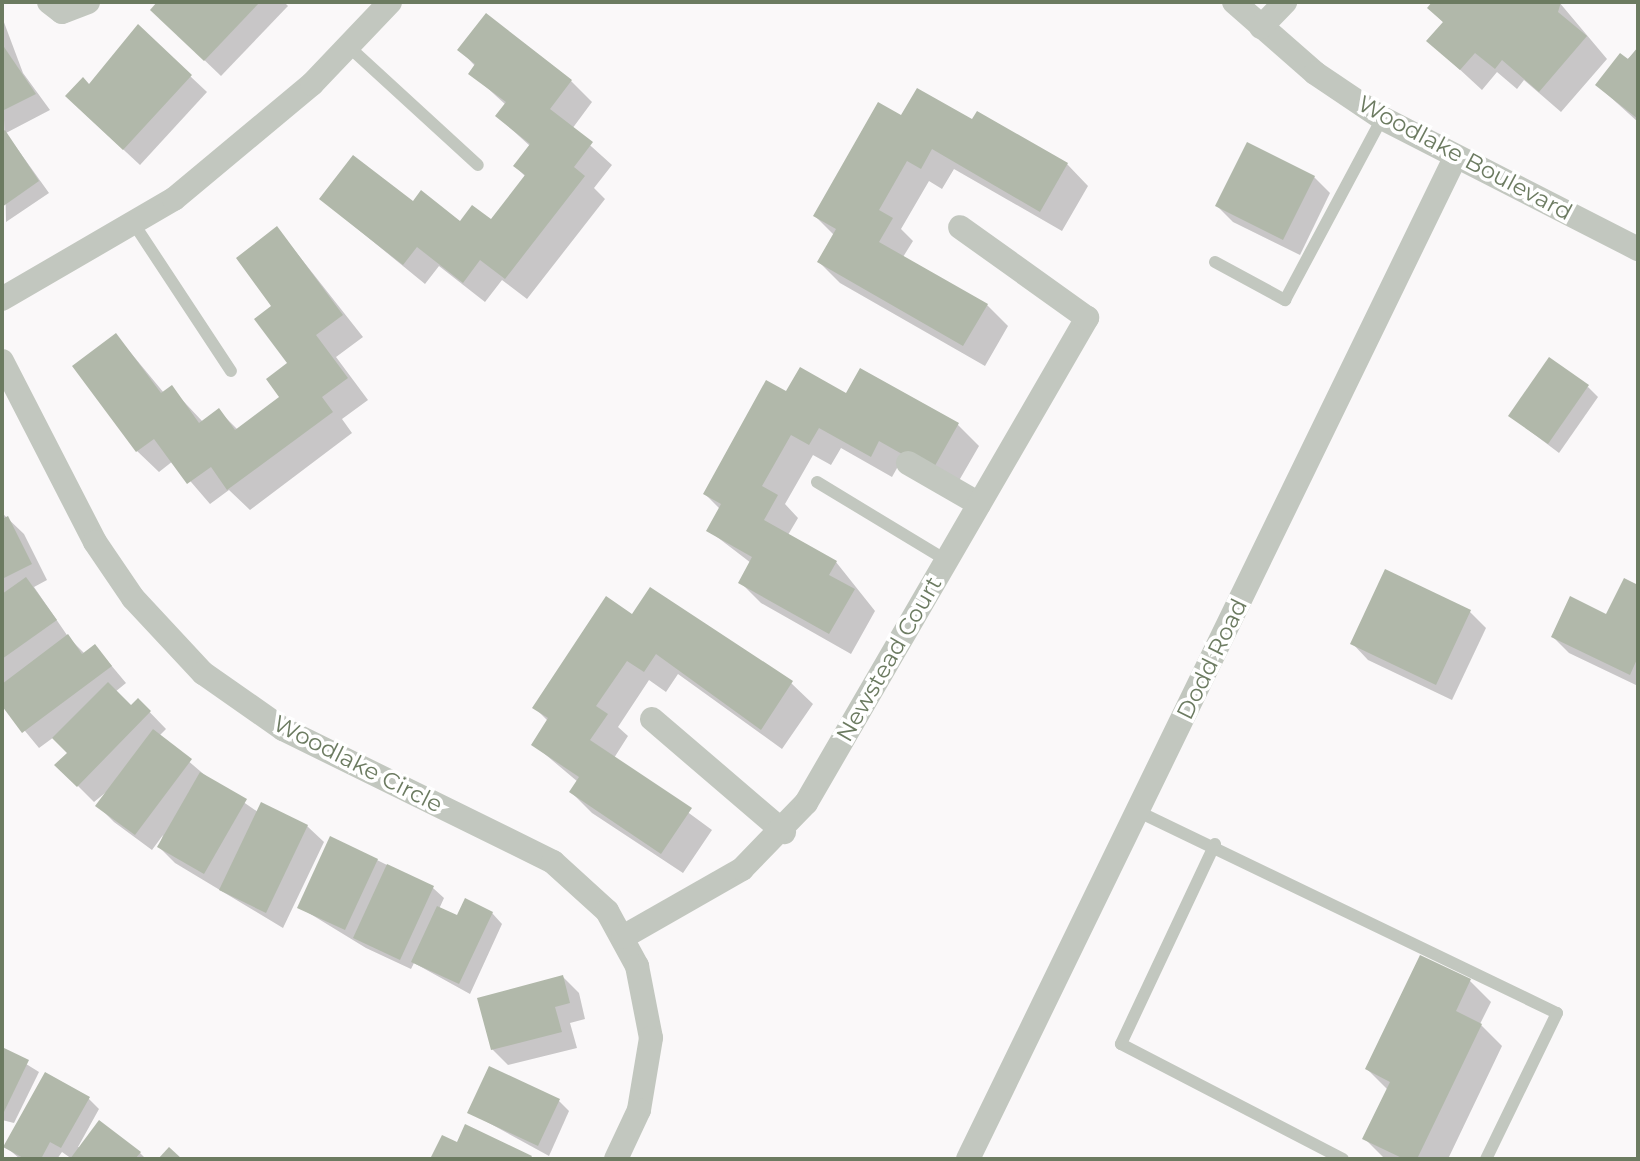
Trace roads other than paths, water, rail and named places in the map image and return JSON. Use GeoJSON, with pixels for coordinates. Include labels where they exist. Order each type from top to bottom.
{"type":"FeatureCollection","features":[{"type":"Feature","properties":{"kind":"street"},"geometry":{"type":"LineString","coordinates":[[48,2],[62,12],[88,2]]}},
{"type":"Feature","properties":{"kind":"street"},"geometry":{"type":"LineString","coordinates":[[2,299],[134,224],[242,146],[348,46],[390,2]]}},
{"type":"Feature","properties":{"kind":"street","name":"Woodlake Boulevard"},"geometry":{"type":"LineString","coordinates":[[1234,2],[1261,27],[1382,118],[1455,158],[1638,249]]}},
{"type":"Feature","properties":{"kind":"street"},"geometry":{"type":"LineString","coordinates":[[1261,27],[1285,2]]}},
{"type":"Feature","properties":{"kind":"street","name":"Dodd Road"},"geometry":{"type":"LineString","coordinates":[[968,1159],[1455,158]]}},
{"type":"Feature","properties":{"kind":"street","name":"Newstead Court"},"geometry":{"type":"LineString","coordinates":[[624,937],[742,869],[784,832],[1087,318],[960,226]]}},
{"type":"Feature","properties":{"kind":"street","name":"Woodlake Circle"},"geometry":{"type":"LineString","coordinates":[[2,361],[95,542],[177,649],[283,729],[553,862],[590,893],[624,937],[644,990],[651,1038],[639,1110],[616,1159]]}},
{"type":"Feature","properties":{"kind":"street"},"geometry":{"type":"LineString","coordinates":[[908,463],[979,504]]}},
{"type":"Feature","properties":{"kind":"street"},"geometry":{"type":"LineString","coordinates":[[652,719],[784,832]]}},
{"type":"Feature","properties":{"kind":"lane"},"geometry":{"type":"LineString","coordinates":[[348,46],[478,165]]}},
{"type":"Feature","properties":{"kind":"lane"},"geometry":{"type":"LineString","coordinates":[[1215,262],[1285,300],[1382,118]]}},
{"type":"Feature","properties":{"kind":"lane"},"geometry":{"type":"LineString","coordinates":[[134,224],[231,371]]}},
{"type":"Feature","properties":{"kind":"lane"},"geometry":{"type":"LineString","coordinates":[[817,482],[946,560]]}},
{"type":"Feature","properties":{"kind":"lane"},"geometry":{"type":"LineString","coordinates":[[1137,811],[1215,844],[1557,1013],[1486,1159]]}},
{"type":"Feature","properties":{"kind":"lane"},"geometry":{"type":"LineString","coordinates":[[1215,844],[1121,1044],[1343,1159]]}}]}
